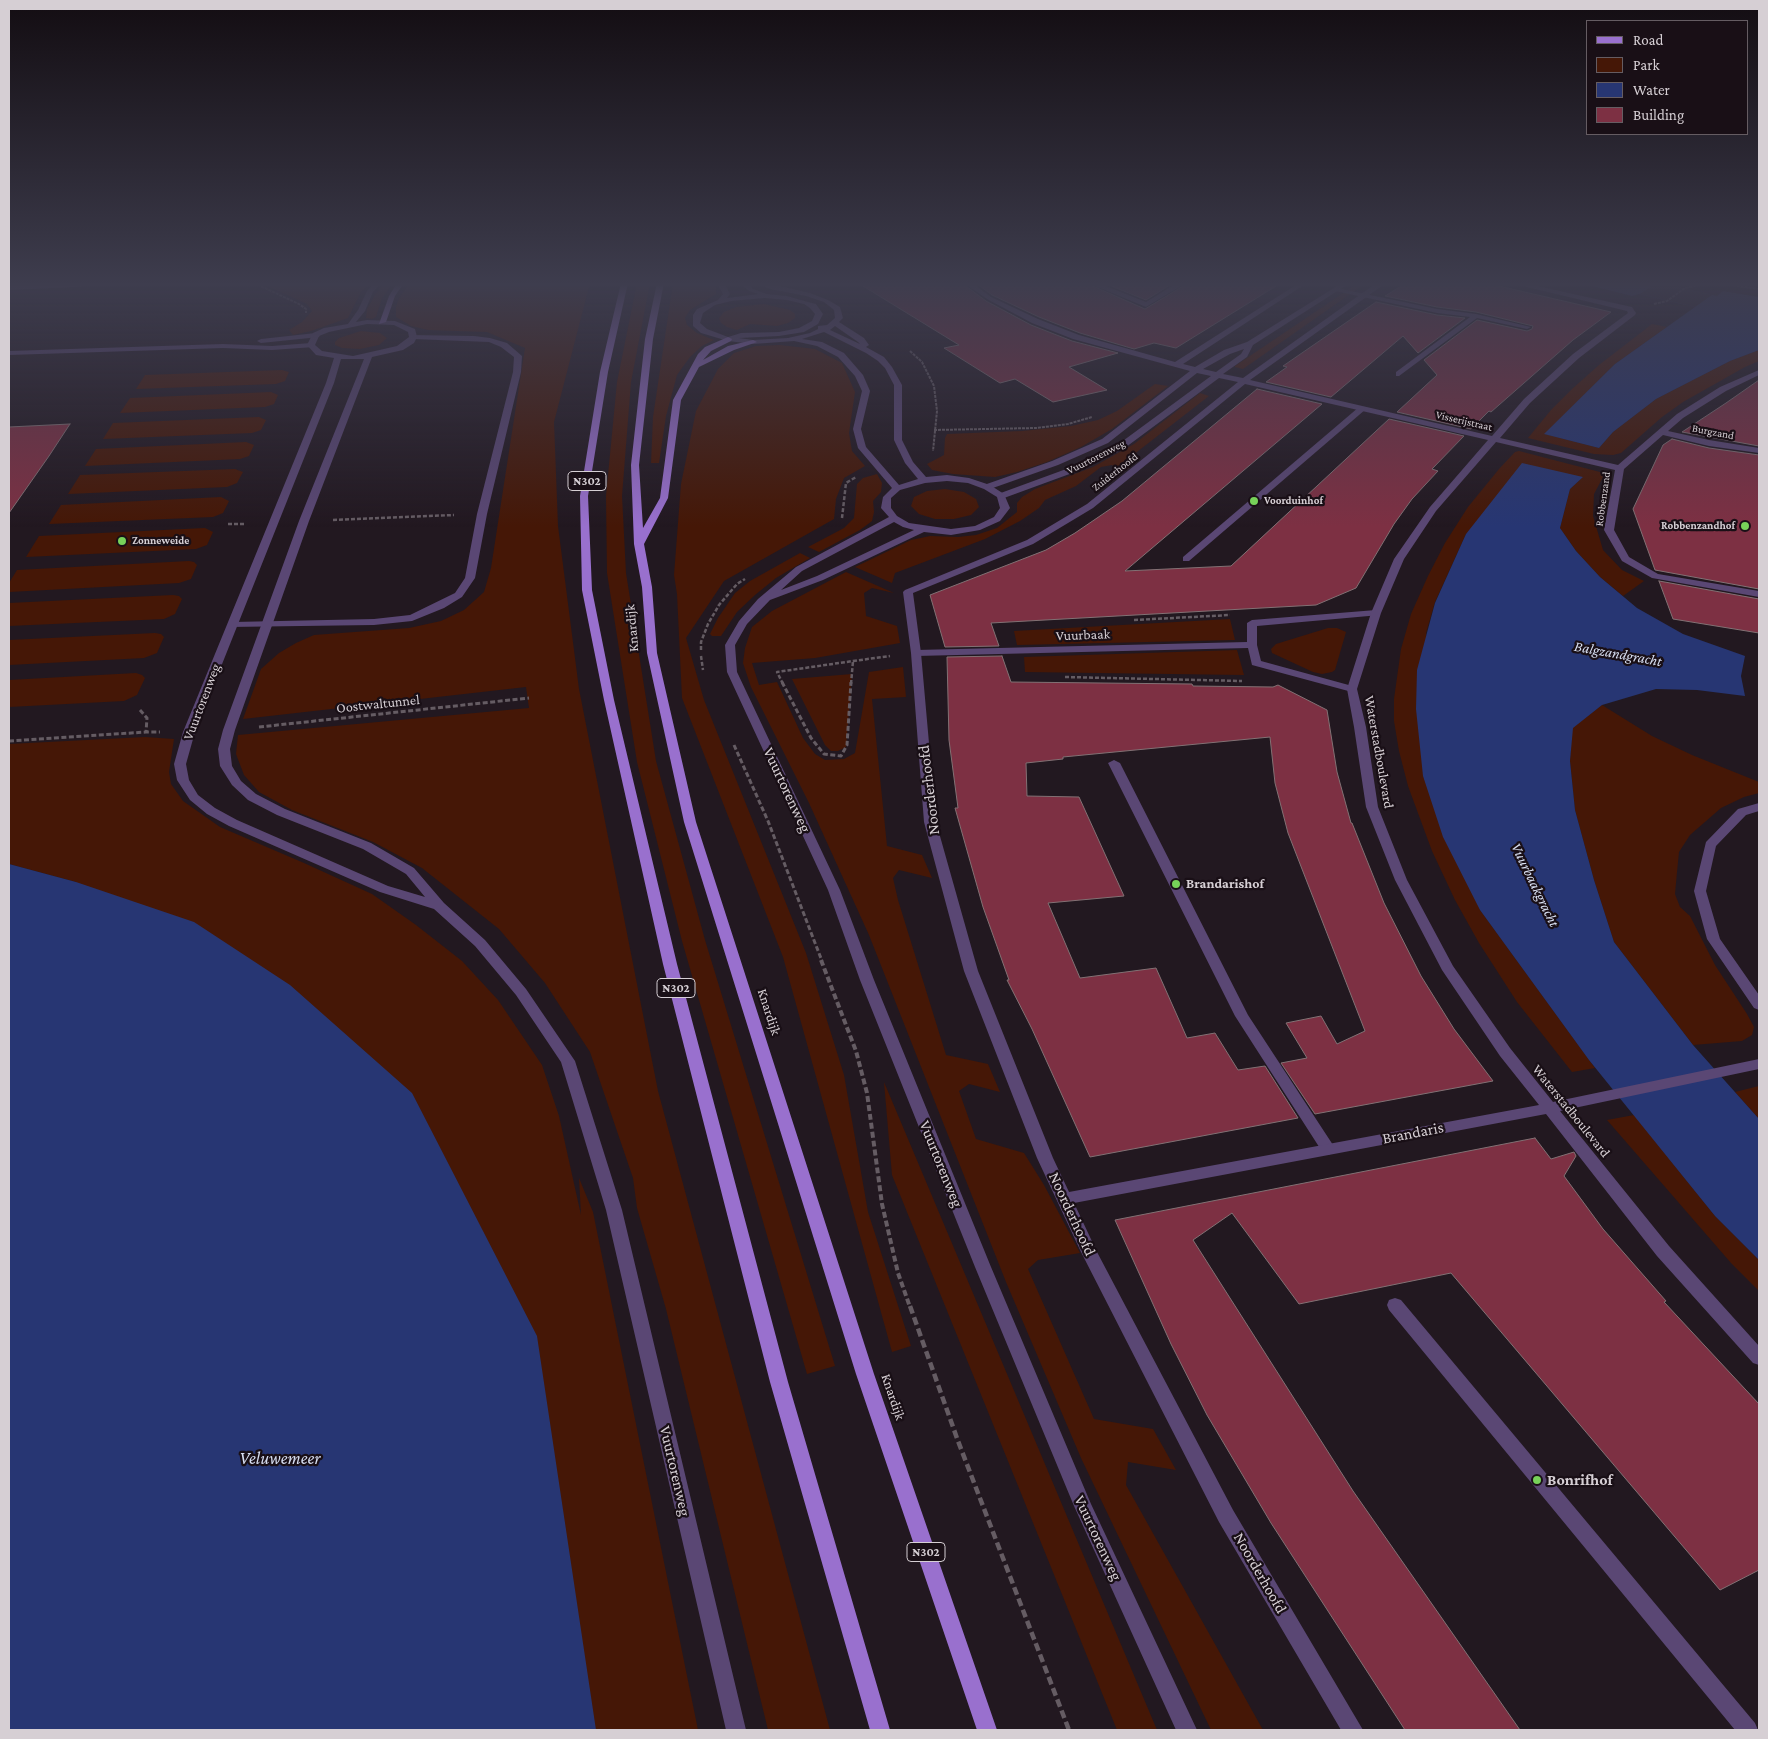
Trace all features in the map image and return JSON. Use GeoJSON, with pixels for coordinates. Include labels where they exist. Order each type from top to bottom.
{"type":"FeatureCollection","features":[{"type":"Feature","properties":{"kind":"main road","name":"N302"},"geometry":{"type":"LineString","coordinates":[[606,364],[584,496],[587,590],[609,700],[675,984],[779,1382],[880,1730]]}},
{"type":"Feature","properties":{"kind":"main road","name":"Knardijk"},"geometry":{"type":"LineString","coordinates":[[647,364],[636,465],[639,544],[647,587],[652,653],[690,822],[865,1374],[987,1730]]}},
{"type":"Feature","properties":{"kind":"main road"},"geometry":{"type":"LineString","coordinates":[[639,544],[664,498],[677,400],[696,366],[700,364]]}},
{"type":"Feature","properties":{"kind":"street","name":"Vuurtorenweg"},"geometry":{"type":"LineString","coordinates":[[336,364],[330,383],[189,732],[180,764],[183,780],[194,797],[210,811],[233,823],[384,889],[438,906]]}},
{"type":"Feature","properties":{"kind":"street","name":"Vuurtorenweg"},"geometry":{"type":"LineString","coordinates":[[367,364],[304,521],[229,730],[224,749],[226,766],[236,783],[252,797],[281,812],[367,846],[410,871],[438,906],[480,942],[521,992],[568,1062],[614,1210],[736,1730]]}},
{"type":"Feature","properties":{"kind":"street"},"geometry":{"type":"LineString","coordinates":[[233,625],[374,622],[412,618],[440,606],[459,595],[470,578],[482,514],[517,364]]}},
{"type":"Feature","properties":{"kind":"street"},"geometry":{"type":"LineString","coordinates":[[850,364],[860,375],[866,391],[857,429],[862,448],[897,488]]}},
{"type":"Feature","properties":{"kind":"street"},"geometry":{"type":"LineString","coordinates":[[886,364],[898,385],[898,440],[909,463],[924,480]]}},
{"type":"Feature","properties":{"kind":"street","name":"Visserijstraat"},"geometry":{"type":"LineString","coordinates":[[1173,364],[1620,468]]}},
{"type":"Feature","properties":{"kind":"street","name":"Vuurtorenweg"},"geometry":{"type":"LineString","coordinates":[[987,487],[1056,463],[1105,441],[1206,364]]}},
{"type":"Feature","properties":{"kind":"street","name":"Vuurtorenweg"},"geometry":{"type":"LineString","coordinates":[[1001,496],[1072,470],[1119,448],[1231,364]]}},
{"type":"Feature","properties":{"kind":"street","name":"Zuiderhoofd"},"geometry":{"type":"LineString","coordinates":[[916,653],[908,592],[1030,542],[1090,506],[1267,364]]}},
{"type":"Feature","properties":{"kind":"street"},"geometry":{"type":"LineString","coordinates":[[1399,374],[1412,364]]}},
{"type":"Feature","properties":{"kind":"street","name":"Waterstadboulevard"},"geometry":{"type":"LineString","coordinates":[[1567,364],[1526,401],[1493,439],[1433,509],[1399,559],[1376,613],[1352,689],[1360,727],[1372,807],[1401,880],[1448,967],[1505,1052],[1663,1250],[1759,1358]]}},
{"type":"Feature","properties":{"kind":"street","name":"Robbenzand"},"geometry":{"type":"LineString","coordinates":[[1759,372],[1723,389],[1680,416],[1620,468],[1609,530],[1625,559],[1655,576],[1759,594]]}},
{"type":"Feature","properties":{"kind":"street"},"geometry":{"type":"LineString","coordinates":[[1186,559],[1362,409]]}},
{"type":"Feature","properties":{"kind":"street","name":"Burgzand"},"geometry":{"type":"LineString","coordinates":[[1662,432],[1709,443],[1759,451]]}},
{"type":"Feature","properties":{"kind":"street"},"geometry":{"type":"LineString","coordinates":[[954,479],[969,481],[987,487],[1001,496],[1005,508],[997,519],[978,528],[951,532],[906,525],[894,518],[886,508],[887,498],[897,488],[924,480],[954,479]]}},
{"type":"Feature","properties":{"kind":"street","name":"Vuurtorenweg"},"geometry":{"type":"LineString","coordinates":[[894,518],[799,568],[762,601],[743,623],[730,645],[732,672],[834,890],[867,980],[960,1212],[1083,1506],[1187,1730]]}},
{"type":"Feature","properties":{"kind":"street","name":"Vuurtorenweg"},"geometry":{"type":"LineString","coordinates":[[762,601],[820,578],[923,529]]}},
{"type":"Feature","properties":{"kind":"street"},"geometry":{"type":"LineString","coordinates":[[1352,689],[1256,662],[1252,644],[1252,623],[1376,613]]}},
{"type":"Feature","properties":{"kind":"street","name":"Vuurbaak"},"geometry":{"type":"LineString","coordinates":[[916,653],[1252,644]]}},
{"type":"Feature","properties":{"kind":"street","name":"Noorderhoofd"},"geometry":{"type":"LineString","coordinates":[[916,653],[930,822],[971,970],[1045,1158],[1066,1199],[1089,1252],[1226,1516],[1352,1730]]}},
{"type":"Feature","properties":{"kind":"street"},"geometry":{"type":"LineString","coordinates":[[1114,763],[1242,1016],[1328,1149]]}},
{"type":"Feature","properties":{"kind":"street"},"geometry":{"type":"LineString","coordinates":[[1759,807],[1742,812],[1710,846],[1700,891],[1714,939],[1759,1005]]}},
{"type":"Feature","properties":{"kind":"street","name":"Brandaris"},"geometry":{"type":"LineString","coordinates":[[1066,1199],[1549,1108],[1759,1064]]}},
{"type":"Feature","properties":{"kind":"street"},"geometry":{"type":"LineString","coordinates":[[1395,1305],[1748,1730]]}},
{"type":"Feature","properties":{"kind":"path"},"geometry":{"type":"LineString","coordinates":[[934,430],[1036,428],[1068,424],[1094,417]]}},
{"type":"Feature","properties":{"kind":"path"},"geometry":{"type":"LineString","coordinates":[[304,521],[482,514]]}},
{"type":"Feature","properties":{"kind":"path"},"geometry":{"type":"LineString","coordinates":[[228,524],[274,523]]}},
{"type":"Feature","properties":{"kind":"path"},"geometry":{"type":"LineString","coordinates":[[853,661],[848,745],[841,756],[824,754],[810,738],[777,672],[853,661],[916,653]]}},
{"type":"Feature","properties":{"kind":"path","name":"Oostwaltunnel"},"geometry":{"type":"LineString","coordinates":[[229,730],[529,698]]}},
{"type":"Feature","properties":{"kind":"path"},"geometry":{"type":"LineString","coordinates":[[9,741],[146,732]]}},
{"type":"Feature","properties":{"kind":"green space"},"geometry":{"type":"Polygon","coordinates":[[[523,364],[569,364],[554,422],[558,526],[579,689],[658,1091],[830,1730],[768,1730],[666,1309],[637,1208],[633,1178],[590,1052],[545,983],[499,929],[422,868],[373,842],[292,810],[259,792],[244,775],[236,754],[238,735],[529,708],[526,687],[243,719],[261,669],[279,653],[314,635],[409,628],[441,621],[464,610],[484,592],[491,568],[523,364]]]}},
{"type":"Feature","properties":{"kind":"green space"},"geometry":{"type":"Polygon","coordinates":[[[621,364],[634,364],[631,382],[622,496],[626,573],[656,761],[705,940],[835,1366],[807,1374],[682,941],[637,762],[607,573],[606,496],[617,382],[621,364]]]}},
{"type":"Feature","properties":{"kind":"green space"},"geometry":{"type":"Polygon","coordinates":[[[661,364],[685,364],[677,375],[666,416],[659,463],[651,463],[653,417],[661,364]]]}},
{"type":"Feature","properties":{"kind":"green space"},"geometry":{"type":"Polygon","coordinates":[[[723,364],[843,364],[855,392],[849,433],[852,451],[865,466],[844,478],[836,499],[834,519],[724,581],[686,638],[704,700],[806,953],[844,1075],[868,1212],[911,1346],[892,1352],[783,957],[682,698],[677,594],[674,575],[681,484],[696,411],[718,369],[723,364]]]}},
{"type":"Feature","properties":{"kind":"green space"},"geometry":{"type":"Polygon","coordinates":[[[1238,364],[1250,364],[1243,369],[1235,366],[1238,364]]]}},
{"type":"Feature","properties":{"kind":"green space"},"geometry":{"type":"Polygon","coordinates":[[[1615,364],[1545,434],[1599,448],[1613,432],[1656,399],[1724,364],[1752,364],[1683,402],[1662,417],[1621,453],[1613,455],[1594,454],[1528,438],[1551,410],[1599,365],[1615,364]]]}},
{"type":"Feature","properties":{"kind":"green space"},"geometry":{"type":"Polygon","coordinates":[[[282,370],[289,372],[285,381],[276,384],[136,389],[145,375],[282,370]]]}},
{"type":"Feature","properties":{"kind":"green space"},"geometry":{"type":"Polygon","coordinates":[[[1155,384],[1168,386],[1112,429],[1081,447],[1047,462],[995,477],[953,474],[932,470],[927,464],[944,455],[947,434],[1022,431],[1071,426],[1098,420],[1117,411],[1155,384]]]}},
{"type":"Feature","properties":{"kind":"green space"},"geometry":{"type":"Polygon","coordinates":[[[271,392],[278,395],[274,404],[265,407],[120,413],[130,398],[271,392]]]}},
{"type":"Feature","properties":{"kind":"green space"},"geometry":{"type":"Polygon","coordinates":[[[1200,393],[1209,396],[1124,462],[1131,466],[1122,473],[1112,465],[1101,467],[1076,486],[1045,500],[1039,508],[1020,521],[985,539],[895,573],[892,583],[855,567],[911,540],[930,536],[958,537],[976,535],[997,528],[1017,512],[1017,503],[1022,497],[1035,489],[1093,467],[1134,444],[1200,393]]]}},
{"type":"Feature","properties":{"kind":"green space"},"geometry":{"type":"Polygon","coordinates":[[[259,417],[266,420],[261,430],[252,433],[103,439],[113,423],[259,417]]]}},
{"type":"Feature","properties":{"kind":"green space"},"geometry":{"type":"Polygon","coordinates":[[[246,442],[254,445],[249,456],[240,459],[85,466],[96,449],[246,442]]]}},
{"type":"Feature","properties":{"kind":"green space"},"geometry":{"type":"Polygon","coordinates":[[[1519,451],[1600,472],[1603,477],[1594,494],[1593,516],[1603,550],[1622,570],[1644,581],[1623,596],[1600,577],[1576,551],[1560,528],[1570,489],[1583,477],[1466,534],[1435,602],[1426,633],[1480,910],[1595,1068],[1572,1072],[1517,1002],[1479,943],[1455,900],[1432,851],[1408,786],[1394,721],[1394,699],[1401,649],[1411,614],[1428,576],[1445,543],[1468,507],[1499,469],[1515,452],[1519,451]]]}},
{"type":"Feature","properties":{"kind":"green space"},"geometry":{"type":"Polygon","coordinates":[[[235,469],[243,472],[237,483],[227,487],[68,494],[80,475],[235,469]]]}},
{"type":"Feature","properties":{"kind":"green space"},"geometry":{"type":"Polygon","coordinates":[[[877,474],[882,483],[881,492],[873,501],[874,512],[872,521],[860,530],[819,552],[808,547],[844,528],[854,518],[857,484],[863,478],[877,474]]]}},
{"type":"Feature","properties":{"kind":"green space"},"geometry":{"type":"Polygon","coordinates":[[[945,489],[964,492],[976,499],[979,507],[971,515],[954,519],[935,519],[919,514],[911,506],[914,497],[927,491],[945,489]]]}},
{"type":"Feature","properties":{"kind":"green space"},"geometry":{"type":"Polygon","coordinates":[[[221,497],[229,501],[223,513],[213,517],[49,524],[61,505],[221,497]]]}},
{"type":"Feature","properties":{"kind":"green space"},"geometry":{"type":"Polygon","coordinates":[[[205,528],[213,532],[207,545],[196,549],[26,557],[39,536],[205,528]]]}},
{"type":"Feature","properties":{"kind":"green space"},"geometry":{"type":"Polygon","coordinates":[[[800,553],[810,558],[776,578],[755,595],[737,612],[721,636],[712,636],[710,634],[735,593],[750,581],[800,553]]]}},
{"type":"Feature","properties":{"kind":"green space"},"geometry":{"type":"Polygon","coordinates":[[[189,561],[197,565],[191,579],[179,583],[9,592],[9,583],[17,570],[189,561]]]}},
{"type":"Feature","properties":{"kind":"green space"},"geometry":{"type":"Polygon","coordinates":[[[846,572],[894,593],[872,588],[864,593],[866,616],[897,626],[900,643],[815,658],[752,663],[759,685],[777,682],[803,738],[815,754],[825,760],[844,759],[855,753],[869,672],[903,667],[906,697],[872,699],[887,846],[922,855],[932,878],[899,870],[893,878],[898,900],[946,1055],[988,1064],[1000,1092],[969,1084],[959,1091],[976,1139],[1024,1153],[1044,1185],[1080,1253],[1038,1260],[1028,1269],[1094,1419],[1153,1429],[1176,1470],[1128,1462],[1126,1485],[1263,1730],[1211,1730],[1081,1458],[1006,1282],[869,935],[809,803],[751,687],[743,663],[745,648],[752,627],[772,611],[846,572]]]}},
{"type":"Feature","properties":{"kind":"green space"},"geometry":{"type":"Polygon","coordinates":[[[179,596],[182,599],[175,614],[164,619],[9,626],[9,603],[179,596]]]}},
{"type":"Feature","properties":{"kind":"green space"},"geometry":{"type":"Polygon","coordinates":[[[1230,619],[1235,640],[1017,645],[1014,631],[1230,619]]]}},
{"type":"Feature","properties":{"kind":"green space"},"geometry":{"type":"Polygon","coordinates":[[[1328,628],[1337,628],[1346,632],[1335,670],[1332,672],[1322,674],[1313,672],[1272,653],[1271,649],[1276,644],[1328,628]]]}},
{"type":"Feature","properties":{"kind":"green space"},"geometry":{"type":"Polygon","coordinates":[[[161,634],[164,637],[157,653],[144,658],[9,665],[9,640],[161,634]]]}},
{"type":"Feature","properties":{"kind":"green space"},"geometry":{"type":"Polygon","coordinates":[[[1237,650],[1244,675],[1025,672],[1024,657],[1237,650]]]}},
{"type":"Feature","properties":{"kind":"green space"},"geometry":{"type":"Polygon","coordinates":[[[136,673],[145,678],[137,695],[124,701],[9,707],[9,680],[136,673]]]}},
{"type":"Feature","properties":{"kind":"green space"},"geometry":{"type":"Polygon","coordinates":[[[852,674],[846,747],[838,751],[831,751],[825,745],[792,679],[852,674]]]}},
{"type":"Feature","properties":{"kind":"green space"},"geometry":{"type":"Polygon","coordinates":[[[1602,705],[1652,736],[1692,755],[1759,782],[1759,793],[1744,797],[1721,808],[1690,835],[1679,852],[1675,894],[1680,907],[1690,916],[1715,965],[1754,1027],[1752,1035],[1742,1041],[1693,1045],[1614,942],[1594,880],[1575,810],[1570,761],[1572,728],[1602,705]]]}},
{"type":"Feature","properties":{"kind":"green space","name":"Veluwemeer"},"geometry":{"type":"Polygon","coordinates":[[[145,737],[174,739],[169,772],[171,784],[183,801],[220,827],[372,894],[462,961],[498,1000],[542,1065],[559,1116],[581,1215],[579,1178],[593,1212],[698,1730],[9,1730],[76,882],[9,864],[9,744],[145,737]]]}},
{"type":"Feature","properties":{"kind":"green space"},"geometry":{"type":"Polygon","coordinates":[[[884,1082],[1157,1730],[1117,1730],[892,1175],[884,1082]]]}},
{"type":"Feature","properties":{"kind":"green space"},"geometry":{"type":"Polygon","coordinates":[[[1759,1086],[1759,1119],[1735,1092],[1759,1086]]]}},
{"type":"Feature","properties":{"kind":"green space"},"geometry":{"type":"Polygon","coordinates":[[[1634,1115],[1715,1216],[1759,1260],[1759,1291],[1731,1263],[1607,1120],[1634,1115]]]}},
{"type":"Feature","properties":{"kind":"water"},"geometry":{"type":"Polygon","coordinates":[[[1615,364],[1724,364],[1656,399],[1613,432],[1599,448],[1544,434],[1615,364]]]}},
{"type":"Feature","properties":{"kind":"water"},"geometry":{"type":"Polygon","coordinates":[[[1522,463],[1583,477],[1570,489],[1560,528],[1576,551],[1600,577],[1637,608],[1683,634],[1745,656],[1741,676],[1745,696],[1697,690],[1656,689],[1602,705],[1573,728],[1570,761],[1575,810],[1594,880],[1614,942],[1693,1045],[1759,1119],[1759,1260],[1715,1216],[1589,1060],[1480,910],[1443,837],[1423,776],[1416,709],[1417,670],[1435,603],[1466,534],[1522,463]]]}},
{"type":"Feature","properties":{"kind":"water","name":"Veluwemeer"},"geometry":{"type":"Polygon","coordinates":[[[9,864],[76,882],[194,922],[290,985],[412,1093],[537,1336],[596,1730],[9,1730],[9,864]]]}},
{"type":"Feature","properties":{"kind":"building"},"geometry":{"type":"Polygon","coordinates":[[[970,364],[1079,364],[1069,367],[1107,390],[1053,402],[1015,379],[1000,383],[970,364]]]}},
{"type":"Feature","properties":{"kind":"building"},"geometry":{"type":"Polygon","coordinates":[[[1286,364],[1370,364],[1331,397],[1266,382],[1287,367],[1283,366],[1286,364]]]}},
{"type":"Feature","properties":{"kind":"building"},"geometry":{"type":"Polygon","coordinates":[[[1428,364],[1545,364],[1491,412],[1489,411],[1471,429],[1397,412],[1437,375],[1428,364]]]}},
{"type":"Feature","properties":{"kind":"building"},"geometry":{"type":"Polygon","coordinates":[[[1759,380],[1759,446],[1682,432],[1726,403],[1759,380]]]}},
{"type":"Feature","properties":{"kind":"building"},"geometry":{"type":"Polygon","coordinates":[[[1257,389],[1322,404],[1125,571],[1231,566],[1389,419],[1464,436],[1432,469],[1438,471],[1412,499],[1394,524],[1356,588],[1316,605],[991,623],[999,646],[945,647],[930,595],[1046,550],[1075,533],[1122,501],[1257,389]]]}},
{"type":"Feature","properties":{"kind":"building"},"geometry":{"type":"Polygon","coordinates":[[[70,424],[49,456],[9,513],[9,427],[70,424]]]}},
{"type":"Feature","properties":{"kind":"building"},"geometry":{"type":"Polygon","coordinates":[[[1672,439],[1709,448],[1759,455],[1759,589],[1655,570],[1633,509],[1663,445],[1672,439]]]}},
{"type":"Feature","properties":{"kind":"building"},"geometry":{"type":"Polygon","coordinates":[[[1659,581],[1759,599],[1759,633],[1673,619],[1659,581]]]}},
{"type":"Feature","properties":{"kind":"building"},"geometry":{"type":"Polygon","coordinates":[[[1002,656],[1011,682],[1273,687],[1278,685],[1327,710],[1337,772],[1351,823],[1384,903],[1421,976],[1454,1029],[1493,1081],[1315,1114],[1281,1063],[1307,1058],[1286,1023],[1321,1016],[1337,1044],[1365,1031],[1288,833],[1275,783],[1270,737],[1063,757],[1063,759],[1026,763],[1027,796],[1079,797],[1124,896],[1048,903],[1080,978],[1156,968],[1187,1038],[1215,1033],[1238,1070],[1265,1066],[1298,1118],[1090,1157],[1032,1029],[1007,980],[1009,980],[983,907],[955,808],[958,808],[949,740],[947,657],[1002,656]]]}},
{"type":"Feature","properties":{"kind":"building"},"geometry":{"type":"Polygon","coordinates":[[[1535,1138],[1551,1159],[1574,1152],[1576,1156],[1564,1176],[1603,1229],[1666,1301],[1664,1302],[1759,1404],[1759,1570],[1720,1590],[1451,1273],[1299,1304],[1232,1213],[1193,1240],[1353,1491],[1520,1730],[1405,1730],[1271,1523],[1207,1415],[1171,1344],[1115,1220],[1535,1138]]]}},
{"type":"Feature","properties":{"kind":"place","name":"Voorduinhof"},"geometry":{"type":"Point","coordinates":[1254,501]}},
{"type":"Feature","properties":{"kind":"place","name":"Robbenzandhof"},"geometry":{"type":"Point","coordinates":[1745,526]}},
{"type":"Feature","properties":{"kind":"place","name":"Zonneweide"},"geometry":{"type":"Point","coordinates":[122,541]}},
{"type":"Feature","properties":{"kind":"place","name":"Brandarishof"},"geometry":{"type":"Point","coordinates":[1176,884]}},
{"type":"Feature","properties":{"kind":"place","name":"Bonrifhof"},"geometry":{"type":"Point","coordinates":[1537,1480]}},
{"type":"Feature","properties":{"kind":"water label","name":"Balgzandgracht"},"geometry":{"type":"Point","coordinates":[1618,654]}},
{"type":"Feature","properties":{"kind":"water label","name":"Vuurbaakgracht"},"geometry":{"type":"Point","coordinates":[1535,885]}}]}
